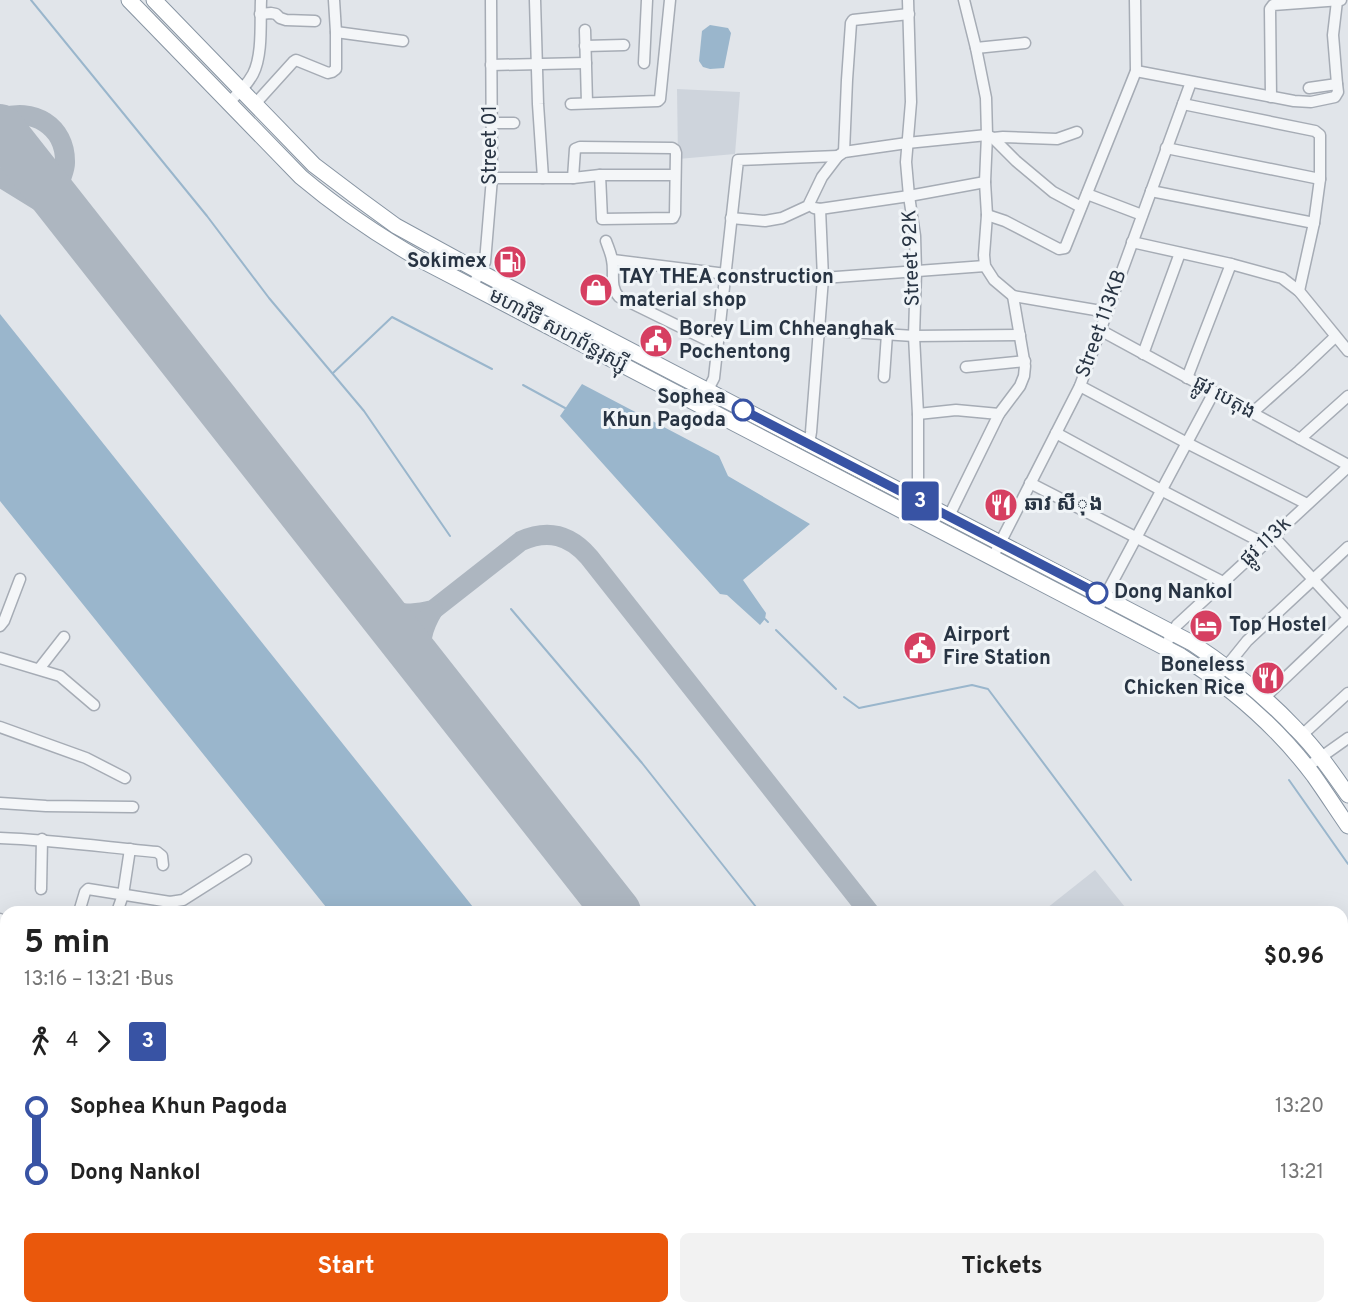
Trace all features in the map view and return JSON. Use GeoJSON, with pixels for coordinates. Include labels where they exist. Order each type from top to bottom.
{"type":"FeatureCollection","features":[{"type":"Feature","properties":{"kind":"highway","name":"មហាវិថី សហព័ន្ធរុស្ស៊ី"},"geometry":{"type":"LineString","coordinates":[[129,0],[301,177],[385,239],[421,260],[1164,647],[1216,680],[1243,701],[1274,731],[1307,768],[1348,826]]}},
{"type":"Feature","properties":{"kind":"highway","name":"មហាវិថី សហព័ន្ធរុស្ស៊ី"},"geometry":{"type":"LineString","coordinates":[[154,0],[314,165],[359,200],[411,235],[1172,632],[1226,665],[1264,698],[1302,735],[1348,795]]}},
{"type":"Feature","properties":{"kind":"street"},"geometry":{"type":"LineString","coordinates":[[229,102],[242,90],[253,74],[258,61],[261,0]]}},
{"type":"Feature","properties":{"kind":"street"},"geometry":{"type":"LineString","coordinates":[[255,104],[296,60],[328,73],[336,69],[334,0]]}},
{"type":"Feature","properties":{"kind":"street","name":"Street 01"},"geometry":{"type":"LineString","coordinates":[[472,286],[485,262],[492,178],[491,0]]}},
{"type":"Feature","properties":{"kind":"street"},"geometry":{"type":"LineString","coordinates":[[536,0],[538,112],[543,178]]}},
{"type":"Feature","properties":{"kind":"street"},"geometry":{"type":"LineString","coordinates":[[644,63],[647,0]]}},
{"type":"Feature","properties":{"kind":"street"},"geometry":{"type":"LineString","coordinates":[[571,104],[658,101],[660,99],[670,0]]}},
{"type":"Feature","properties":{"kind":"street","name":"Street 92K"},"geometry":{"type":"LineString","coordinates":[[908,0],[911,102],[906,162],[915,236],[914,336],[918,414],[918,495],[909,514]]}},
{"type":"Feature","properties":{"kind":"street"},"geometry":{"type":"LineString","coordinates":[[964,0],[986,98],[990,136],[985,182],[987,215],[985,266],[994,280],[1014,297],[1107,312]]}},
{"type":"Feature","properties":{"kind":"street"},"geometry":{"type":"LineString","coordinates":[[987,215],[1005,221],[1059,249],[1065,248],[1137,71],[1135,0]]}},
{"type":"Feature","properties":{"kind":"street"},"geometry":{"type":"LineString","coordinates":[[1137,71],[1191,82],[1271,97],[1294,101],[1311,102],[1335,97],[1338,92],[1333,35],[1339,0],[1273,5],[1270,9],[1271,97]]}},
{"type":"Feature","properties":{"kind":"street"},"geometry":{"type":"LineString","coordinates":[[260,14],[272,13],[286,20],[315,21]]}},
{"type":"Feature","properties":{"kind":"street"},"geometry":{"type":"LineString","coordinates":[[809,444],[812,432],[823,278],[814,208],[822,177],[841,154],[851,23],[853,20],[909,14]]}},
{"type":"Feature","properties":{"kind":"street"},"geometry":{"type":"LineString","coordinates":[[585,30],[587,103]]}},
{"type":"Feature","properties":{"kind":"street"},"geometry":{"type":"LineString","coordinates":[[336,32],[403,41]]}},
{"type":"Feature","properties":{"kind":"street"},"geometry":{"type":"LineString","coordinates":[[976,48],[1025,43]]}},
{"type":"Feature","properties":{"kind":"street"},"geometry":{"type":"LineString","coordinates":[[585,46],[624,45]]}},
{"type":"Feature","properties":{"kind":"street"},"geometry":{"type":"LineString","coordinates":[[491,65],[586,63]]}},
{"type":"Feature","properties":{"kind":"street","name":"Street 113KB"},"geometry":{"type":"LineString","coordinates":[[993,558],[1080,386],[1191,82]]}},
{"type":"Feature","properties":{"kind":"street"},"geometry":{"type":"LineString","coordinates":[[1309,88],[1337,84]]}},
{"type":"Feature","properties":{"kind":"street"},"geometry":{"type":"LineString","coordinates":[[1183,104],[1316,131],[1320,135],[1320,179],[1314,224],[1299,291]]}},
{"type":"Feature","properties":{"kind":"street"},"geometry":{"type":"LineString","coordinates":[[492,123],[514,123]]}},
{"type":"Feature","properties":{"kind":"street"},"geometry":{"type":"LineString","coordinates":[[700,405],[714,378],[738,160],[841,154],[907,143],[990,136],[1057,139],[1077,132]]}},
{"type":"Feature","properties":{"kind":"street"},"geometry":{"type":"LineString","coordinates":[[990,136],[1053,192],[1082,207]]}},
{"type":"Feature","properties":{"kind":"street"},"geometry":{"type":"LineString","coordinates":[[573,178],[575,149],[585,147],[672,148],[676,153],[675,214],[673,218],[602,219],[600,175]]}},
{"type":"Feature","properties":{"kind":"street"},"geometry":{"type":"LineString","coordinates":[[1166,148],[1320,179]]}},
{"type":"Feature","properties":{"kind":"street"},"geometry":{"type":"LineString","coordinates":[[492,178],[675,175]]}},
{"type":"Feature","properties":{"kind":"street"},"geometry":{"type":"LineString","coordinates":[[731,218],[765,221],[814,208],[909,196],[985,182]]}},
{"type":"Feature","properties":{"kind":"street"},"geometry":{"type":"LineString","coordinates":[[1151,191],[1314,224]]}},
{"type":"Feature","properties":{"kind":"street"},"geometry":{"type":"LineString","coordinates":[[1087,194],[1142,215]]}},
{"type":"Feature","properties":{"kind":"street"},"geometry":{"type":"LineString","coordinates":[[606,241],[613,260],[613,287],[619,297],[717,345]]}},
{"type":"Feature","properties":{"kind":"street"},"geometry":{"type":"LineString","coordinates":[[1132,242],[1232,264],[1282,278],[1299,291],[1348,351]]}},
{"type":"Feature","properties":{"kind":"street"},"geometry":{"type":"LineString","coordinates":[[1143,354],[1180,253]]}},
{"type":"Feature","properties":{"kind":"street"},"geometry":{"type":"LineString","coordinates":[[613,260],[726,274]]}},
{"type":"Feature","properties":{"kind":"street"},"geometry":{"type":"LineString","coordinates":[[1187,378],[1232,264]]}},
{"type":"Feature","properties":{"kind":"street"},"geometry":{"type":"LineString","coordinates":[[823,278],[985,266]]}},
{"type":"Feature","properties":{"kind":"street"},"geometry":{"type":"LineString","coordinates":[[949,516],[999,414],[1020,386],[1024,376],[1025,361],[1014,297]]}},
{"type":"Feature","properties":{"kind":"street"},"geometry":{"type":"LineString","coordinates":[[820,330],[914,336],[1020,335]]}},
{"type":"Feature","properties":{"kind":"street","name":"ផ្លូវ បេតុង"},"geometry":{"type":"LineString","coordinates":[[1100,330],[1348,466]]}},
{"type":"Feature","properties":{"kind":"street"},"geometry":{"type":"LineString","coordinates":[[884,377],[887,334]]}},
{"type":"Feature","properties":{"kind":"street"},"geometry":{"type":"LineString","coordinates":[[1252,413],[1335,337]]}},
{"type":"Feature","properties":{"kind":"street"},"geometry":{"type":"LineString","coordinates":[[966,367],[1025,361]]}},
{"type":"Feature","properties":{"kind":"street"},"geometry":{"type":"LineString","coordinates":[[1080,386],[1307,504]]}},
{"type":"Feature","properties":{"kind":"street"},"geometry":{"type":"LineString","coordinates":[[1097,611],[1214,392]]}},
{"type":"Feature","properties":{"kind":"street"},"geometry":{"type":"LineString","coordinates":[[1300,439],[1348,396]]}},
{"type":"Feature","properties":{"kind":"street"},"geometry":{"type":"LineString","coordinates":[[918,414],[956,410],[999,414]]}},
{"type":"Feature","properties":{"kind":"street"},"geometry":{"type":"LineString","coordinates":[[1056,433],[1161,490],[1269,540],[1313,579],[1348,618],[1264,698]]}},
{"type":"Feature","properties":{"kind":"street","name":"ផ្លូវ 113k"},"geometry":{"type":"LineString","coordinates":[[1164,647],[1177,625],[1348,466]]}},
{"type":"Feature","properties":{"kind":"street"},"geometry":{"type":"LineString","coordinates":[[1030,483],[1223,582]]}},
{"type":"Feature","properties":{"kind":"street"},"geometry":{"type":"LineString","coordinates":[[1216,680],[1247,641],[1348,547]]}},
{"type":"Feature","properties":{"kind":"street"},"geometry":{"type":"LineString","coordinates":[[0,626],[20,579]]}},
{"type":"Feature","properties":{"kind":"street"},"geometry":{"type":"LineString","coordinates":[[39,669],[64,637]]}},
{"type":"Feature","properties":{"kind":"street"},"geometry":{"type":"LineString","coordinates":[[0,658],[60,676],[94,705]]}},
{"type":"Feature","properties":{"kind":"street"},"geometry":{"type":"LineString","coordinates":[[1302,735],[1348,693]]}},
{"type":"Feature","properties":{"kind":"street"},"geometry":{"type":"LineString","coordinates":[[0,726],[86,758],[126,778]]}},
{"type":"Feature","properties":{"kind":"street"},"geometry":{"type":"LineString","coordinates":[[1307,768],[1348,738]]}},
{"type":"Feature","properties":{"kind":"street"},"geometry":{"type":"LineString","coordinates":[[0,803],[133,807]]}},
{"type":"Feature","properties":{"kind":"street"},"geometry":{"type":"LineString","coordinates":[[0,838],[81,843],[157,852],[162,856],[163,866]]}},
{"type":"Feature","properties":{"kind":"street"},"geometry":{"type":"LineString","coordinates":[[41,889],[42,840]]}},
{"type":"Feature","properties":{"kind":"street"},"geometry":{"type":"LineString","coordinates":[[119,906],[130,849]]}},
{"type":"Feature","properties":{"kind":"street"},"geometry":{"type":"LineString","coordinates":[[81,906],[88,889],[170,902],[183,900],[246,860]]}},
{"type":"Feature","properties":{"kind":"shaded area"},"geometry":{"type":"Polygon","coordinates":[[[677,89],[740,92],[735,154],[678,159],[677,89]]]}},
{"type":"Feature","properties":{"kind":"shaded area"},"geometry":{"type":"Polygon","coordinates":[[[1095,870],[1124,906],[1050,906],[1095,870]]]}},
{"type":"Feature","properties":{"kind":"water"},"geometry":{"type":"Polygon","coordinates":[[[710,25],[728,28],[731,33],[724,68],[710,69],[703,67],[699,61],[702,31],[710,25]]]}},
{"type":"Feature","properties":{"kind":"water"},"geometry":{"type":"Polygon","coordinates":[[[0,314],[472,906],[325,906],[0,501],[0,314]]]}},
{"type":"Feature","properties":{"kind":"water"},"geometry":{"type":"Polygon","coordinates":[[[582,384],[719,456],[728,476],[810,524],[743,580],[766,613],[760,625],[727,595],[720,594],[560,416],[582,384]]]}},
{"type":"Feature","properties":{"kind":"waterway"},"geometry":{"type":"LineString","coordinates":[[31,0],[207,216],[269,298],[364,411],[450,536]]}},
{"type":"Feature","properties":{"kind":"waterway"},"geometry":{"type":"LineString","coordinates":[[333,373],[392,317],[492,369]]}},
{"type":"Feature","properties":{"kind":"waterway"},"geometry":{"type":"LineString","coordinates":[[523,385],[565,408]]}},
{"type":"Feature","properties":{"kind":"waterway"},"geometry":{"type":"LineString","coordinates":[[511,609],[642,763],[755,906]]}},
{"type":"Feature","properties":{"kind":"waterway"},"geometry":{"type":"LineString","coordinates":[[765,619],[768,622]]}},
{"type":"Feature","properties":{"kind":"waterway"},"geometry":{"type":"LineString","coordinates":[[776,630],[836,689]]}},
{"type":"Feature","properties":{"kind":"waterway"},"geometry":{"type":"LineString","coordinates":[[844,697],[859,708],[972,685],[988,689],[1131,880]]}},
{"type":"Feature","properties":{"kind":"waterway"},"geometry":{"type":"LineString","coordinates":[[1289,780],[1348,864]]}},
{"type":"Feature","properties":{"kind":"taxiway"},"geometry":{"type":"LineString","coordinates":[[0,119],[24,115],[35,117],[53,129],[64,150],[65,166],[60,190],[70,217]]}},
{"type":"Feature","properties":{"kind":"taxiway"},"geometry":{"type":"LineString","coordinates":[[0,177],[73,222]]}},
{"type":"Feature","properties":{"kind":"taxiway"},"geometry":{"type":"LineString","coordinates":[[373,602],[402,613],[433,610],[521,541],[540,535],[566,539],[589,557],[864,906]]}},
{"type":"Feature","properties":{"kind":"taxiway"},"geometry":{"type":"LineString","coordinates":[[422,664],[422,636],[433,610]]}},
{"type":"Feature","properties":{"kind":"runway"},"geometry":{"type":"LineString","coordinates":[[0,128],[612,906]]}},
{"type":"Feature","properties":{"kind":"bus line","name":"3"},"geometry":{"type":"LineString","coordinates":[[743,410],[1097,593]]}},
{"type":"Feature","properties":{"kind":"place","name":"Sokimex"},"geometry":{"type":"Point","coordinates":[510,262]}},
{"type":"Feature","properties":{"kind":"place","name":"TAY THEA construction material shop"},"geometry":{"type":"Point","coordinates":[596,290]}},
{"type":"Feature","properties":{"kind":"place","name":"Borey Lim Chheanghak Pochentong"},"geometry":{"type":"Point","coordinates":[656,341]}},
{"type":"Feature","properties":{"kind":"place","name":"Sophea Khun Pagoda"},"geometry":{"type":"Point","coordinates":[743,410]}},
{"type":"Feature","properties":{"kind":"place","name":"ឆាវ សីុង"},"geometry":{"type":"Point","coordinates":[1001,505]}},
{"type":"Feature","properties":{"kind":"place","name":"Dong Nankol"},"geometry":{"type":"Point","coordinates":[1097,593]}},
{"type":"Feature","properties":{"kind":"place","name":"Top Hostel"},"geometry":{"type":"Point","coordinates":[1206,626]}},
{"type":"Feature","properties":{"kind":"place","name":"Airport Fire Station"},"geometry":{"type":"Point","coordinates":[920,648]}},
{"type":"Feature","properties":{"kind":"place","name":"Boneless Chicken Rice"},"geometry":{"type":"Point","coordinates":[1268,678]}}]}
